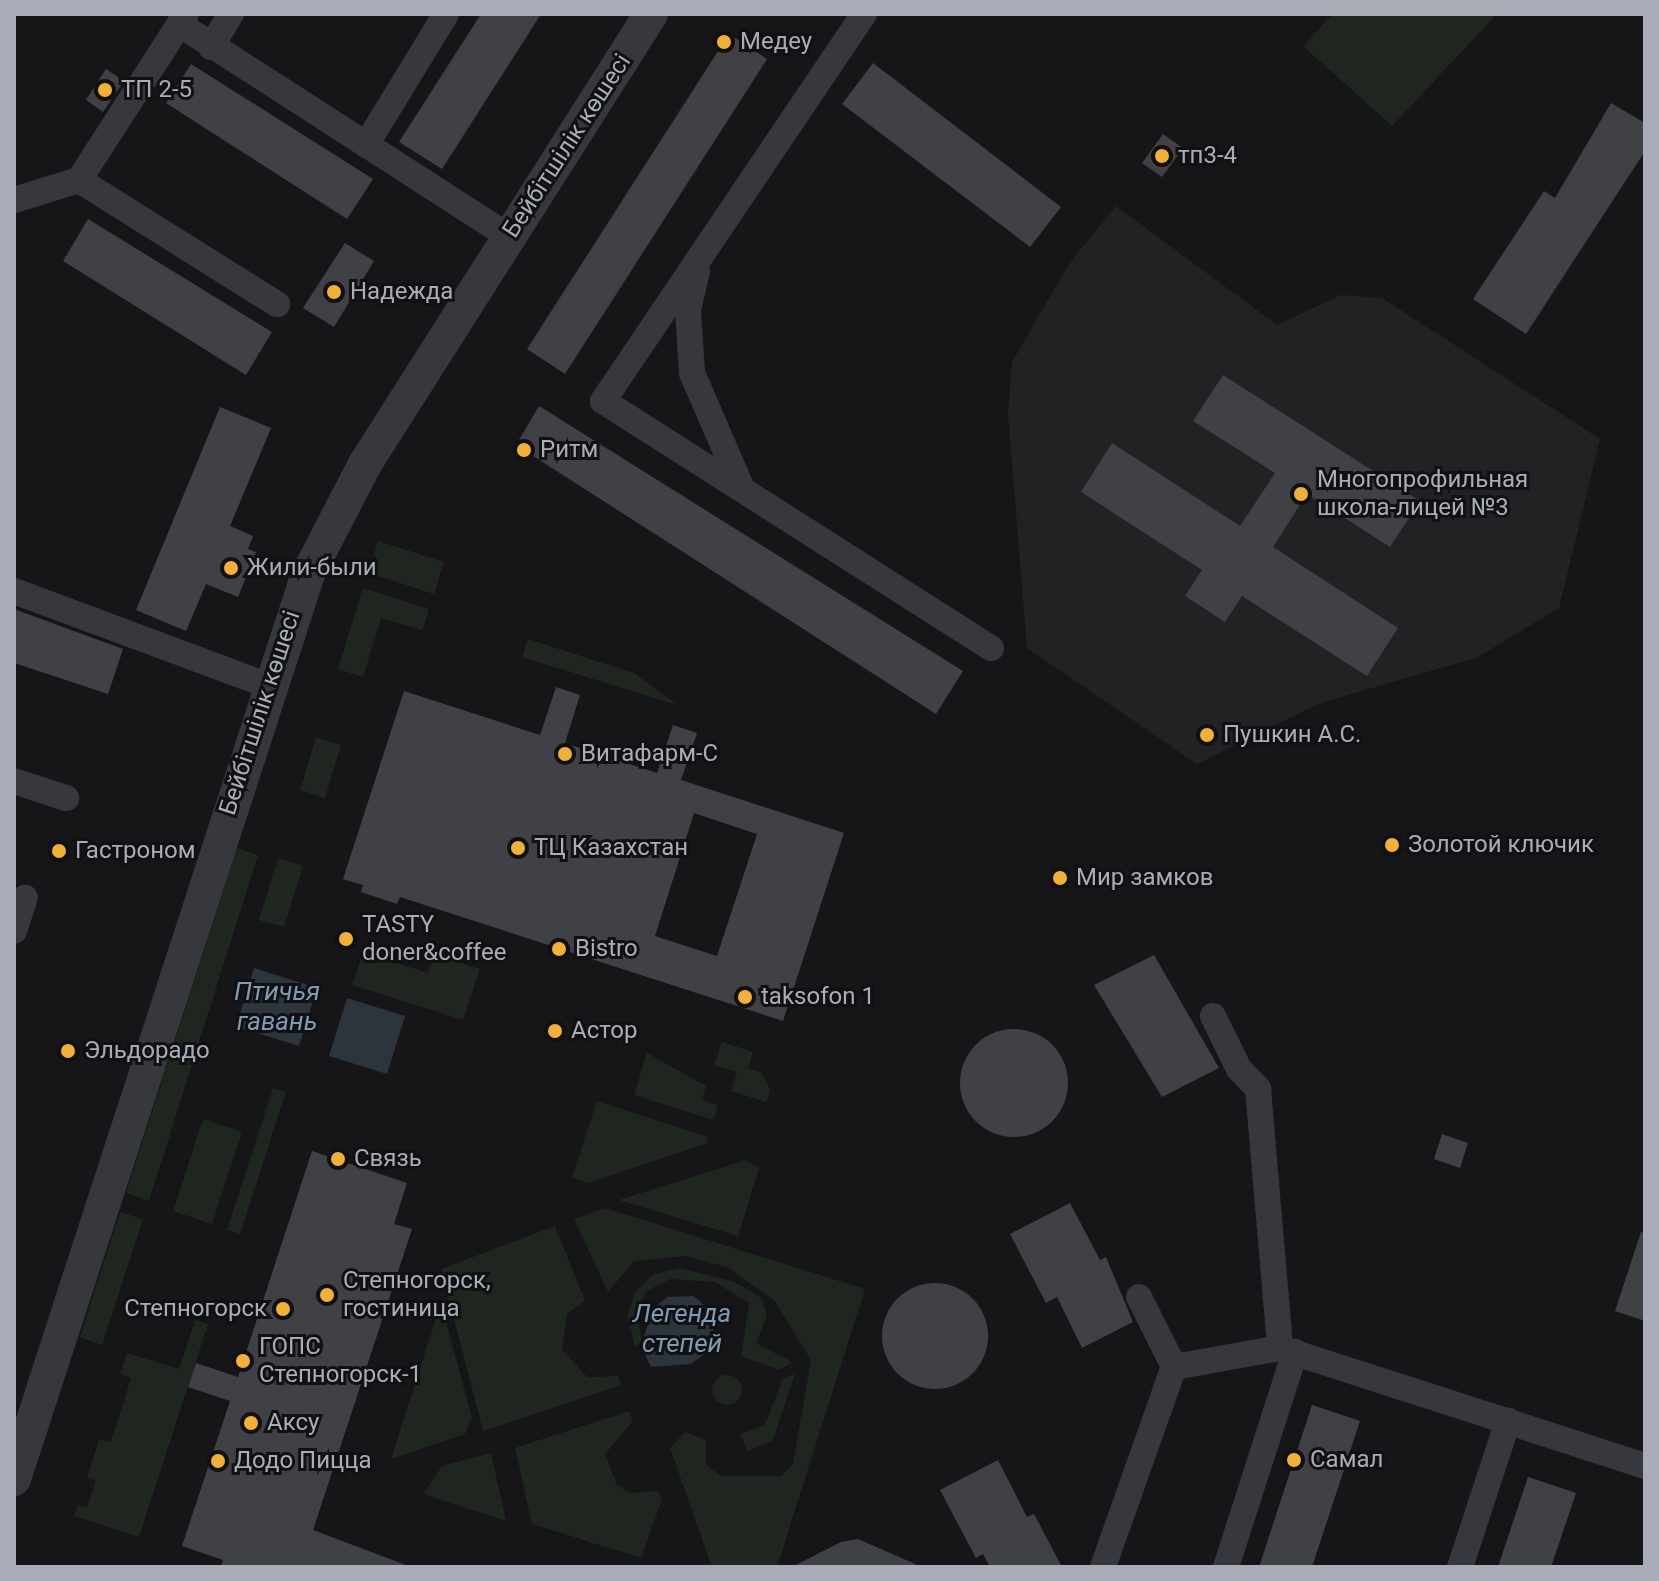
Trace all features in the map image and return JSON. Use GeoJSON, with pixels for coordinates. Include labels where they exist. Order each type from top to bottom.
{"type":"FeatureCollection","features":[{"type":"Feature","properties":{"kind":"street"},"geometry":{"type":"LineString","coordinates":[[211,47],[231,14]]}},
{"type":"Feature","properties":{"kind":"street"},"geometry":{"type":"LineString","coordinates":[[366,145],[446,14]]}},
{"type":"Feature","properties":{"kind":"street","name":"Бейбітшілік көшесі"},"geometry":{"type":"LineString","coordinates":[[14,1479],[267,685],[308,574],[365,464],[651,14]]}},
{"type":"Feature","properties":{"kind":"street"},"geometry":{"type":"LineString","coordinates":[[864,14],[603,401],[991,648]]}},
{"type":"Feature","properties":{"kind":"street"},"geometry":{"type":"LineString","coordinates":[[14,200],[79,180],[183,19],[211,47],[509,237]]}},
{"type":"Feature","properties":{"kind":"street"},"geometry":{"type":"LineString","coordinates":[[79,180],[277,304]]}},
{"type":"Feature","properties":{"kind":"street"},"geometry":{"type":"LineString","coordinates":[[706,245],[688,310],[687,344],[701,404],[742,488]]}},
{"type":"Feature","properties":{"kind":"street"},"geometry":{"type":"LineString","coordinates":[[14,591],[267,685]]}},
{"type":"Feature","properties":{"kind":"street"},"geometry":{"type":"LineString","coordinates":[[14,781],[66,798]]}},
{"type":"Feature","properties":{"kind":"street"},"geometry":{"type":"LineString","coordinates":[[14,931],[25,898]]}},
{"type":"Feature","properties":{"kind":"street"},"geometry":{"type":"LineString","coordinates":[[1213,1016],[1239,1069],[1258,1089],[1287,1350],[1226,1567]]}},
{"type":"Feature","properties":{"kind":"street"},"geometry":{"type":"LineString","coordinates":[[1103,1567],[1174,1367],[1139,1297]]}},
{"type":"Feature","properties":{"kind":"street"},"geometry":{"type":"LineString","coordinates":[[1174,1367],[1287,1350],[1645,1466]]}},
{"type":"Feature","properties":{"kind":"street"},"geometry":{"type":"LineString","coordinates":[[1460,1567],[1508,1421]]}},
{"type":"Feature","properties":{"kind":"shaded area"},"geometry":{"type":"Polygon","coordinates":[[[1333,14],[1497,14],[1392,126],[1303,46],[1333,14]]]}},
{"type":"Feature","properties":{"kind":"shaded area","name":"Многопрофильная школа-лицей №3"},"geometry":{"type":"Polygon","coordinates":[[[1116,206],[1277,325],[1341,295],[1382,298],[1600,439],[1559,608],[1476,658],[1320,703],[1197,764],[1027,648],[1008,414],[1012,362],[1069,264],[1116,206]]]}},
{"type":"Feature","properties":{"kind":"shaded area"},"geometry":{"type":"Polygon","coordinates":[[[378,541],[444,562],[434,594],[368,573],[378,541]]]}},
{"type":"Feature","properties":{"kind":"shaded area"},"geometry":{"type":"Polygon","coordinates":[[[363,588],[429,609],[422,630],[381,618],[363,677],[338,669],[363,588]]]}},
{"type":"Feature","properties":{"kind":"shaded area"},"geometry":{"type":"Polygon","coordinates":[[[528,639],[634,673],[677,705],[522,657],[528,639]]]}},
{"type":"Feature","properties":{"kind":"shaded area"},"geometry":{"type":"Polygon","coordinates":[[[316,737],[341,745],[325,798],[300,790],[316,737]]]}},
{"type":"Feature","properties":{"kind":"shaded area"},"geometry":{"type":"Polygon","coordinates":[[[237,848],[258,855],[149,1201],[126,1193],[237,848]]]}},
{"type":"Feature","properties":{"kind":"shaded area"},"geometry":{"type":"Polygon","coordinates":[[[278,858],[303,866],[284,927],[259,920],[278,858]]]}},
{"type":"Feature","properties":{"kind":"shaded area"},"geometry":{"type":"Polygon","coordinates":[[[363,952],[428,973],[434,955],[480,969],[463,1020],[352,985],[363,952]]]}},
{"type":"Feature","properties":{"kind":"shaded area"},"geometry":{"type":"Polygon","coordinates":[[[722,1042],[753,1052],[748,1068],[762,1073],[770,1090],[766,1102],[731,1091],[737,1072],[714,1065],[722,1042]]]}},
{"type":"Feature","properties":{"kind":"shaded area"},"geometry":{"type":"Polygon","coordinates":[[[647,1053],[706,1086],[702,1100],[718,1105],[714,1120],[634,1095],[647,1053]]]}},
{"type":"Feature","properties":{"kind":"shaded area"},"geometry":{"type":"Polygon","coordinates":[[[273,1088],[286,1092],[240,1234],[227,1230],[273,1088]]]}},
{"type":"Feature","properties":{"kind":"shaded area"},"geometry":{"type":"Polygon","coordinates":[[[597,1101],[708,1137],[707,1143],[589,1183],[572,1177],[597,1101]]]}},
{"type":"Feature","properties":{"kind":"shaded area"},"geometry":{"type":"Polygon","coordinates":[[[203,1119],[242,1132],[212,1224],[173,1211],[203,1119]]]}},
{"type":"Feature","properties":{"kind":"shaded area"},"geometry":{"type":"Polygon","coordinates":[[[746,1160],[759,1168],[738,1236],[619,1200],[746,1160]]]}},
{"type":"Feature","properties":{"kind":"shaded area"},"geometry":{"type":"Polygon","coordinates":[[[605,1208],[865,1289],[777,1567],[712,1567],[670,1448],[685,1432],[706,1440],[706,1465],[721,1476],[781,1476],[793,1464],[811,1360],[775,1301],[727,1267],[685,1256],[634,1261],[608,1292],[574,1219],[605,1208]]]}},
{"type":"Feature","properties":{"kind":"shaded area"},"geometry":{"type":"Polygon","coordinates":[[[120,1212],[143,1219],[102,1345],[80,1337],[120,1212]]]}},
{"type":"Feature","properties":{"kind":"shaded area"},"geometry":{"type":"Polygon","coordinates":[[[555,1226],[585,1301],[567,1314],[562,1349],[587,1377],[618,1376],[621,1385],[483,1431],[441,1269],[555,1226]]]}},
{"type":"Feature","properties":{"kind":"shaded area"},"geometry":{"type":"Polygon","coordinates":[[[680,1268],[735,1282],[761,1298],[767,1315],[756,1343],[792,1362],[779,1370],[741,1356],[749,1303],[715,1282],[670,1279],[647,1291],[636,1312],[642,1341],[635,1347],[627,1316],[635,1292],[654,1274],[680,1268]]]}},
{"type":"Feature","properties":{"kind":"shaded area"},"geometry":{"type":"Polygon","coordinates":[[[441,1303],[472,1418],[465,1434],[391,1459],[441,1303]]]}},
{"type":"Feature","properties":{"kind":"shaded area"},"geometry":{"type":"Polygon","coordinates":[[[195,1320],[208,1324],[139,1537],[74,1516],[78,1505],[87,1507],[96,1481],[87,1478],[99,1439],[111,1442],[131,1378],[120,1374],[127,1353],[179,1369],[195,1320]]]}},
{"type":"Feature","properties":{"kind":"shaded area"},"geometry":{"type":"Polygon","coordinates":[[[795,1374],[773,1440],[748,1451],[740,1434],[765,1425],[783,1378],[795,1374]]]}},
{"type":"Feature","properties":{"kind":"shaded area"},"geometry":{"type":"Polygon","coordinates":[[[727,1375],[738,1379],[742,1390],[738,1401],[727,1405],[716,1401],[712,1390],[716,1379],[727,1375]]]}},
{"type":"Feature","properties":{"kind":"shaded area"},"geometry":{"type":"Polygon","coordinates":[[[629,1411],[633,1421],[605,1454],[617,1485],[631,1493],[658,1491],[662,1499],[641,1558],[532,1524],[515,1448],[629,1411]]]}},
{"type":"Feature","properties":{"kind":"shaded area"},"geometry":{"type":"Polygon","coordinates":[[[491,1453],[506,1521],[423,1494],[442,1466],[491,1453]]]}},
{"type":"Feature","properties":{"kind":"water","name":"Птичья гавань"},"geometry":{"type":"Polygon","coordinates":[[[254,968],[317,988],[299,1046],[236,1026],[254,968]]]}},
{"type":"Feature","properties":{"kind":"water","name":"Птичья гавань"},"geometry":{"type":"Polygon","coordinates":[[[347,998],[405,1016],[387,1074],[329,1056],[347,998]]]}},
{"type":"Feature","properties":{"kind":"water","name":"Легенда степей"},"geometry":{"type":"Polygon","coordinates":[[[694,1296],[714,1314],[713,1348],[691,1364],[651,1367],[641,1346],[653,1309],[667,1297],[694,1296]]]}},
{"type":"Feature","properties":{"kind":"building"},"geometry":{"type":"Polygon","coordinates":[[[481,14],[541,14],[442,169],[399,142],[481,14]]]}},
{"type":"Feature","properties":{"kind":"building"},"geometry":{"type":"Polygon","coordinates":[[[729,34],[767,59],[565,374],[527,349],[729,34]]]}},
{"type":"Feature","properties":{"kind":"building"},"geometry":{"type":"Polygon","coordinates":[[[873,63],[1061,207],[1030,247],[842,104],[873,63]]]}},
{"type":"Feature","properties":{"kind":"building"},"geometry":{"type":"Polygon","coordinates":[[[191,64],[373,179],[347,219],[166,103],[191,64]]]}},
{"type":"Feature","properties":{"kind":"building","name":"ТП 2-5"},"geometry":{"type":"Polygon","coordinates":[[[106,69],[124,81],[103,112],[86,100],[106,69]]]}},
{"type":"Feature","properties":{"kind":"building"},"geometry":{"type":"Polygon","coordinates":[[[1611,103],[1645,123],[1645,151],[1526,334],[1473,299],[1544,191],[1555,198],[1611,103]]]}},
{"type":"Feature","properties":{"kind":"building","name":"тп3-4"},"geometry":{"type":"Polygon","coordinates":[[[1163,134],[1183,148],[1162,177],[1142,163],[1163,134]]]}},
{"type":"Feature","properties":{"kind":"building"},"geometry":{"type":"Polygon","coordinates":[[[88,219],[272,332],[246,375],[63,261],[88,219]]]}},
{"type":"Feature","properties":{"kind":"building","name":"Надежда"},"geometry":{"type":"Polygon","coordinates":[[[345,243],[374,261],[334,327],[303,308],[345,243]]]}},
{"type":"Feature","properties":{"kind":"building"},"geometry":{"type":"Polygon","coordinates":[[[1223,375],[1420,501],[1390,547],[1307,494],[1273,547],[1398,628],[1367,676],[1242,596],[1225,622],[1185,596],[1202,570],[1081,492],[1112,443],[1240,526],[1275,473],[1193,421],[1223,375]]]}},
{"type":"Feature","properties":{"kind":"building"},"geometry":{"type":"Polygon","coordinates":[[[539,406],[963,671],[936,714],[516,445],[539,406]]]}},
{"type":"Feature","properties":{"kind":"building"},"geometry":{"type":"Polygon","coordinates":[[[220,407],[271,428],[230,526],[253,536],[248,549],[256,552],[238,597],[206,584],[186,631],[136,610],[220,407]]]}},
{"type":"Feature","properties":{"kind":"building"},"geometry":{"type":"Polygon","coordinates":[[[14,609],[123,649],[108,694],[14,663],[14,609]]]}},
{"type":"Feature","properties":{"kind":"building","name":"ТЦ Казахстан"},"geometry":{"type":"Polygon","coordinates":[[[556,687],[580,695],[565,743],[657,773],[673,725],[697,733],[681,780],[844,833],[783,1021],[400,897],[397,904],[361,892],[363,885],[343,879],[404,691],[540,735],[556,687]],[[694,813],[655,936],[717,956],[757,834],[694,813]]]}},
{"type":"Feature","properties":{"kind":"building"},"geometry":{"type":"Polygon","coordinates":[[[1154,955],[1219,1068],[1162,1097],[1094,985],[1154,955]]]}},
{"type":"Feature","properties":{"kind":"building"},"geometry":{"type":"Polygon","coordinates":[[[1014,1029],[1035,1033],[1052,1045],[1064,1062],[1068,1083],[1064,1104],[1052,1121],[1035,1133],[1014,1137],[993,1133],[976,1121],[964,1104],[960,1083],[964,1062],[976,1045],[993,1033],[1014,1029]]]}},
{"type":"Feature","properties":{"kind":"building"},"geometry":{"type":"Polygon","coordinates":[[[1442,1134],[1468,1143],[1460,1168],[1434,1159],[1442,1134]]]}},
{"type":"Feature","properties":{"kind":"building","name":"Степногорск, гостиница"},"geometry":{"type":"Polygon","coordinates":[[[312,1151],[407,1183],[394,1224],[412,1229],[313,1530],[411,1567],[221,1567],[223,1560],[182,1546],[230,1401],[188,1387],[196,1363],[238,1377],[312,1151]]]}},
{"type":"Feature","properties":{"kind":"building"},"geometry":{"type":"Polygon","coordinates":[[[1070,1203],[1100,1260],[1106,1257],[1133,1322],[1082,1348],[1057,1297],[1046,1303],[1010,1234],[1070,1203]]]}},
{"type":"Feature","properties":{"kind":"building"},"geometry":{"type":"Polygon","coordinates":[[[1641,1232],[1645,1233],[1645,1321],[1615,1311],[1641,1232]]]}},
{"type":"Feature","properties":{"kind":"building"},"geometry":{"type":"Polygon","coordinates":[[[935,1283],[955,1287],[973,1298],[984,1316],[988,1336],[984,1356],[973,1374],[955,1385],[935,1389],[915,1385],[897,1374],[886,1356],[882,1336],[886,1316],[897,1298],[915,1287],[935,1283]]]}},
{"type":"Feature","properties":{"kind":"building"},"geometry":{"type":"Polygon","coordinates":[[[1312,1405],[1360,1421],[1312,1567],[1259,1567],[1312,1405]]]}},
{"type":"Feature","properties":{"kind":"building"},"geometry":{"type":"Polygon","coordinates":[[[998,1460],[1027,1517],[1034,1514],[1062,1567],[990,1567],[983,1554],[976,1558],[940,1490],[998,1460]]]}},
{"type":"Feature","properties":{"kind":"building"},"geometry":{"type":"Polygon","coordinates":[[[1528,1477],[1576,1493],[1551,1567],[1498,1567],[1528,1477]]]}},
{"type":"Feature","properties":{"kind":"building"},"geometry":{"type":"Polygon","coordinates":[[[858,1539],[922,1567],[792,1567],[841,1542],[858,1539]]]}},
{"type":"Feature","properties":{"kind":"place","name":"Медеу"},"geometry":{"type":"Point","coordinates":[724,42]}},
{"type":"Feature","properties":{"kind":"place","name":"ТП 2-5"},"geometry":{"type":"Point","coordinates":[105,90]}},
{"type":"Feature","properties":{"kind":"place","name":"тп3-4"},"geometry":{"type":"Point","coordinates":[1162,156]}},
{"type":"Feature","properties":{"kind":"place","name":"Надежда"},"geometry":{"type":"Point","coordinates":[334,292]}},
{"type":"Feature","properties":{"kind":"place","name":"Ритм"},"geometry":{"type":"Point","coordinates":[524,450]}},
{"type":"Feature","properties":{"kind":"place","name":"Многопрофильная школа-лицей №3"},"geometry":{"type":"Point","coordinates":[1301,494]}},
{"type":"Feature","properties":{"kind":"place","name":"Жили-были"},"geometry":{"type":"Point","coordinates":[231,568]}},
{"type":"Feature","properties":{"kind":"place","name":"Пушкин А.С."},"geometry":{"type":"Point","coordinates":[1207,735]}},
{"type":"Feature","properties":{"kind":"place","name":"Витафарм-С"},"geometry":{"type":"Point","coordinates":[565,754]}},
{"type":"Feature","properties":{"kind":"place","name":"Золотой ключик"},"geometry":{"type":"Point","coordinates":[1392,845]}},
{"type":"Feature","properties":{"kind":"place","name":"ТЦ Казахстан"},"geometry":{"type":"Point","coordinates":[518,848]}},
{"type":"Feature","properties":{"kind":"place","name":"Гастроном"},"geometry":{"type":"Point","coordinates":[59,851]}},
{"type":"Feature","properties":{"kind":"place","name":"Мир замков"},"geometry":{"type":"Point","coordinates":[1060,878]}},
{"type":"Feature","properties":{"kind":"place","name":"TASTY doner&coffee"},"geometry":{"type":"Point","coordinates":[346,939]}},
{"type":"Feature","properties":{"kind":"place","name":"Bistro"},"geometry":{"type":"Point","coordinates":[559,949]}},
{"type":"Feature","properties":{"kind":"place","name":"taksofon 1"},"geometry":{"type":"Point","coordinates":[745,997]}},
{"type":"Feature","properties":{"kind":"place","name":"Астор"},"geometry":{"type":"Point","coordinates":[555,1031]}},
{"type":"Feature","properties":{"kind":"place","name":"Эльдорадо"},"geometry":{"type":"Point","coordinates":[68,1051]}},
{"type":"Feature","properties":{"kind":"place","name":"Связь"},"geometry":{"type":"Point","coordinates":[338,1159]}},
{"type":"Feature","properties":{"kind":"place","name":"Степногорск, гостиница"},"geometry":{"type":"Point","coordinates":[327,1295]}},
{"type":"Feature","properties":{"kind":"place","name":"Степногорск"},"geometry":{"type":"Point","coordinates":[283,1309]}},
{"type":"Feature","properties":{"kind":"place","name":"ГОПС Степногорск-1"},"geometry":{"type":"Point","coordinates":[243,1361]}},
{"type":"Feature","properties":{"kind":"place","name":"Аксу"},"geometry":{"type":"Point","coordinates":[251,1423]}},
{"type":"Feature","properties":{"kind":"place","name":"Самал"},"geometry":{"type":"Point","coordinates":[1294,1460]}},
{"type":"Feature","properties":{"kind":"place","name":"Додо Пицца"},"geometry":{"type":"Point","coordinates":[218,1461]}}]}
